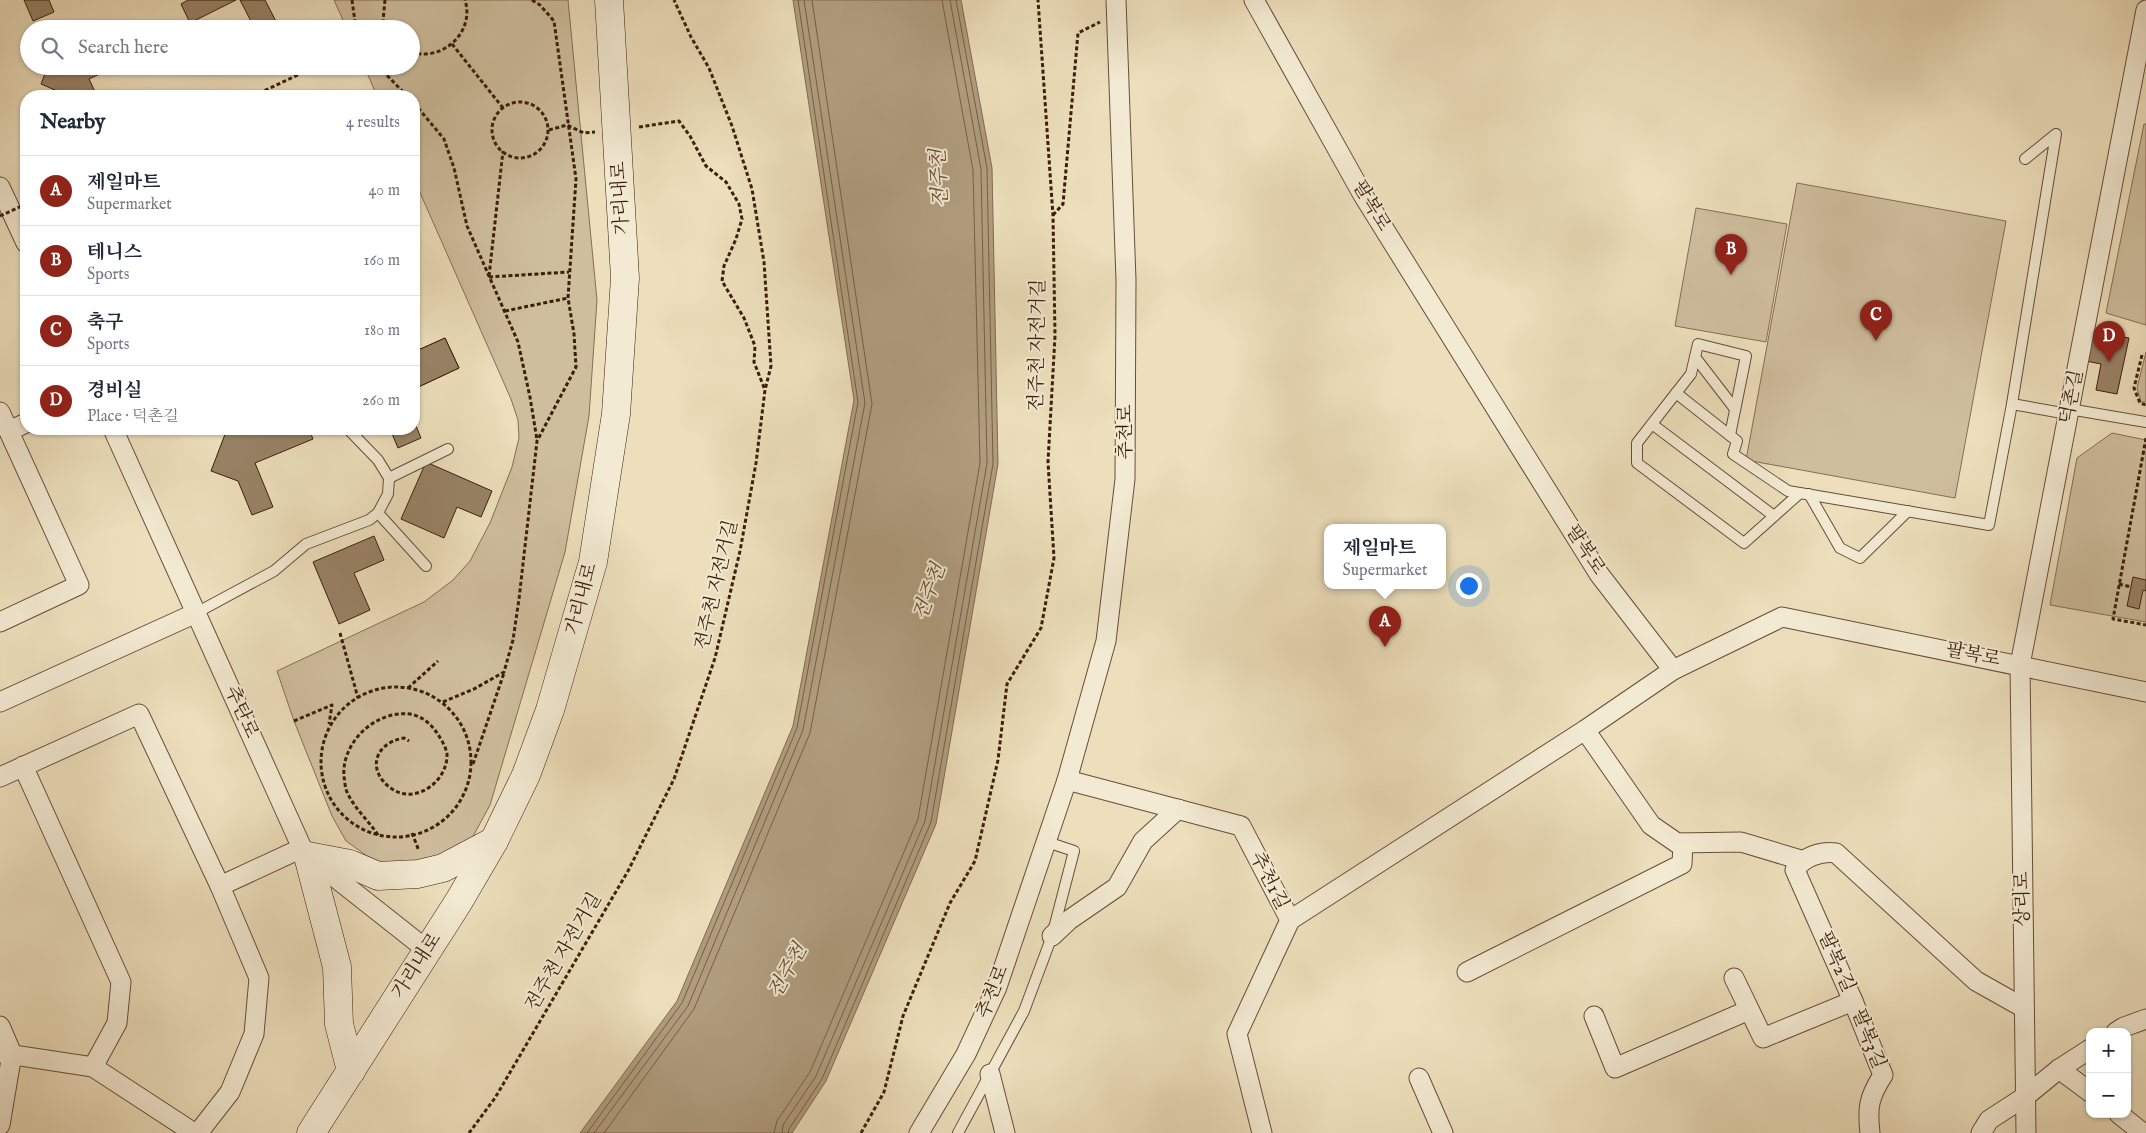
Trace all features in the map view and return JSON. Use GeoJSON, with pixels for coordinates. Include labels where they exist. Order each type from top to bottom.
{"type":"FeatureCollection","features":[{"type":"Feature","properties":{"kind":"street","name":"가리내로"},"geometry":{"type":"LineString","coordinates":[[311,1133],[459,901],[494,840],[526,775],[553,701],[593,562],[616,414],[625,278],[609,0]]}},
{"type":"Feature","properties":{"kind":"street","name":"팔복로"},"geometry":{"type":"LineString","coordinates":[[1254,0],[1363,195],[1593,566],[1673,670],[1782,617],[2146,692]]}},
{"type":"Feature","properties":{"kind":"street","name":"추천로"},"geometry":{"type":"LineString","coordinates":[[919,1133],[966,1054],[997,987],[1047,842],[1106,640],[1125,479],[1126,280],[1117,4]]}},
{"type":"Feature","properties":{"kind":"street","name":"덕촌길"},"geometry":{"type":"LineString","coordinates":[[2020,665],[2146,10]]}},
{"type":"Feature","properties":{"kind":"street"},"geometry":{"type":"LineString","coordinates":[[0,187],[20,230]]}},
{"type":"Feature","properties":{"kind":"street"},"geometry":{"type":"LineString","coordinates":[[0,412],[80,585],[0,622]]}},
{"type":"Feature","properties":{"kind":"street"},"geometry":{"type":"LineString","coordinates":[[9,431],[20,426]]}},
{"type":"Feature","properties":{"kind":"street","name":"추탄로"},"geometry":{"type":"LineString","coordinates":[[116,435],[305,852],[426,950]]}},
{"type":"Feature","properties":{"kind":"street"},"geometry":{"type":"LineString","coordinates":[[0,702],[196,613]]}},
{"type":"Feature","properties":{"kind":"street","name":"상리로"},"geometry":{"type":"LineString","coordinates":[[2020,665],[2026,1133]]}},
{"type":"Feature","properties":{"kind":"street"},"geometry":{"type":"LineString","coordinates":[[1290,920],[1585,730],[1673,670]]}},
{"type":"Feature","properties":{"kind":"street"},"geometry":{"type":"LineString","coordinates":[[0,777],[139,714],[220,886],[259,978],[254,1034],[230,1092],[198,1133]]}},
{"type":"Feature","properties":{"kind":"street"},"geometry":{"type":"LineString","coordinates":[[1585,730],[1652,825],[1677,843],[1741,842],[1801,860],[1826,852],[1836,853],[1976,981],[2024,1008]]}},
{"type":"Feature","properties":{"kind":"street"},"geometry":{"type":"LineString","coordinates":[[23,766],[122,982],[117,1023],[93,1066]]}},
{"type":"Feature","properties":{"kind":"street","name":"추천1길"},"geometry":{"type":"LineString","coordinates":[[1066,780],[1241,826],[1290,920],[1237,1034],[1262,1133]]}},
{"type":"Feature","properties":{"kind":"street","name":"추천로"},"geometry":{"type":"LineString","coordinates":[[1052,936],[1069,920],[1117,887],[1143,841],[1178,809]]}},
{"type":"Feature","properties":{"kind":"street"},"geometry":{"type":"LineString","coordinates":[[220,886],[305,852],[350,864],[378,876],[418,874],[443,868],[494,840]]}},
{"type":"Feature","properties":{"kind":"street"},"geometry":{"type":"LineString","coordinates":[[1467,972],[1682,864],[1683,843]]}},
{"type":"Feature","properties":{"kind":"street"},"geometry":{"type":"LineString","coordinates":[[305,852],[337,968],[339,1024],[351,1071]]}},
{"type":"Feature","properties":{"kind":"street","name":"팔복2길"},"geometry":{"type":"LineString","coordinates":[[1734,978],[1763,1038],[1853,1001],[1795,870],[1801,860]]}},
{"type":"Feature","properties":{"kind":"street","name":"팔복3길"},"geometry":{"type":"LineString","coordinates":[[1853,1001],[1883,1075],[1870,1094],[1868,1120],[1870,1133]]}},
{"type":"Feature","properties":{"kind":"street"},"geometry":{"type":"LineString","coordinates":[[1594,1016],[1615,1068],[1749,1010]]}},
{"type":"Feature","properties":{"kind":"street"},"geometry":{"type":"LineString","coordinates":[[2121,1028],[2146,1019]]}},
{"type":"Feature","properties":{"kind":"street"},"geometry":{"type":"LineString","coordinates":[[0,1026],[6,1053],[0,1125]]}},
{"type":"Feature","properties":{"kind":"street"},"geometry":{"type":"LineString","coordinates":[[1981,1133],[1989,1120],[2026,1096],[2059,1069],[2086,1052]]}},
{"type":"Feature","properties":{"kind":"street"},"geometry":{"type":"LineString","coordinates":[[6,1053],[93,1066],[194,1133]]}},
{"type":"Feature","properties":{"kind":"street"},"geometry":{"type":"LineString","coordinates":[[2059,1069],[2086,1089]]}},
{"type":"Feature","properties":{"kind":"street"},"geometry":{"type":"LineString","coordinates":[[990,1074],[1005,1133]]}},
{"type":"Feature","properties":{"kind":"street"},"geometry":{"type":"LineString","coordinates":[[1419,1078],[1443,1133]]}},
{"type":"Feature","properties":{"kind":"street"},"geometry":{"type":"LineString","coordinates":[[2124,1118],[2144,1133]]}},
{"type":"Feature","properties":{"kind":"lane"},"geometry":{"type":"LineString","coordinates":[[1676,393],[1737,441],[1733,454],[1788,491],[1989,525],[2012,404],[2056,134],[2025,159]]}},
{"type":"Feature","properties":{"kind":"lane"},"geometry":{"type":"LineString","coordinates":[[1730,435],[1746,356],[1698,344],[1691,374],[1637,443],[1637,463],[1744,543],[1774,516],[1804,493]]}},
{"type":"Feature","properties":{"kind":"lane"},"geometry":{"type":"LineString","coordinates":[[1695,357],[1735,409]]}},
{"type":"Feature","properties":{"kind":"lane"},"geometry":{"type":"LineString","coordinates":[[2012,404],[2146,422]]}},
{"type":"Feature","properties":{"kind":"lane"},"geometry":{"type":"LineString","coordinates":[[1652,424],[1774,516]]}},
{"type":"Feature","properties":{"kind":"lane"},"geometry":{"type":"LineString","coordinates":[[196,613],[274,571],[306,544],[368,520],[378,513],[388,494],[388,478],[378,460],[354,435]]}},
{"type":"Feature","properties":{"kind":"lane"},"geometry":{"type":"LineString","coordinates":[[388,478],[448,449]]}},
{"type":"Feature","properties":{"kind":"lane"},"geometry":{"type":"LineString","coordinates":[[1804,493],[1840,548],[1860,558],[1908,511]]}},
{"type":"Feature","properties":{"kind":"lane"},"geometry":{"type":"LineString","coordinates":[[378,513],[426,566]]}},
{"type":"Feature","properties":{"kind":"lane","name":"추천로"},"geometry":{"type":"LineString","coordinates":[[958,1133],[1024,1011],[1052,936],[1074,851],[1047,842]]}},
{"type":"Feature","properties":{"kind":"path"},"geometry":{"type":"LineString","coordinates":[[352,0],[355,20]]}},
{"type":"Feature","properties":{"kind":"path"},"geometry":{"type":"LineString","coordinates":[[383,20],[385,0]]}},
{"type":"Feature","properties":{"kind":"path"},"geometry":{"type":"LineString","coordinates":[[420,53],[430,54],[442,51],[462,33],[467,20],[465,0]]}},
{"type":"Feature","properties":{"kind":"path"},"geometry":{"type":"LineString","coordinates":[[532,0],[540,4],[554,20],[567,125],[576,179],[568,298],[574,334],[576,367],[537,441]]}},
{"type":"Feature","properties":{"kind":"path","name":"전주천 자전거길"},"geometry":{"type":"LineString","coordinates":[[469,1133],[494,1098],[628,872],[674,778],[715,658],[740,551],[756,463],[765,390],[771,366],[764,262],[752,189],[732,126],[709,68],[690,36],[674,0]]}},
{"type":"Feature","properties":{"kind":"path","name":"전주천 자전거길"},"geometry":{"type":"LineString","coordinates":[[861,1133],[884,1092],[903,1016],[950,904],[974,861],[998,760],[1007,684],[1040,628],[1054,558],[1048,462],[1055,336],[1053,216],[1038,0]]}},
{"type":"Feature","properties":{"kind":"path"},"geometry":{"type":"LineString","coordinates":[[1053,216],[1063,204],[1078,33],[1117,4]]}},
{"type":"Feature","properties":{"kind":"path"},"geometry":{"type":"LineString","coordinates":[[452,44],[503,108]]}},
{"type":"Feature","properties":{"kind":"path"},"geometry":{"type":"LineString","coordinates":[[266,90],[297,75]]}},
{"type":"Feature","properties":{"kind":"path"},"geometry":{"type":"LineString","coordinates":[[387,75],[401,90]]}},
{"type":"Feature","properties":{"kind":"path"},"geometry":{"type":"LineString","coordinates":[[520,101],[538,107],[544,114],[549,130],[546,140],[536,153],[519,158],[503,152],[493,138],[492,130],[497,114],[503,108],[520,101]]}},
{"type":"Feature","properties":{"kind":"path"},"geometry":{"type":"LineString","coordinates":[[420,111],[444,139],[454,168],[467,226],[518,342],[530,397],[537,441],[513,640],[472,766],[467,790],[455,811],[432,827],[390,838],[366,832],[345,819],[329,798],[321,774],[322,748],[330,724],[347,705],[358,698],[369,692],[394,686],[420,690],[443,702],[459,720],[470,742],[472,766]]}},
{"type":"Feature","properties":{"kind":"path"},"geometry":{"type":"LineString","coordinates":[[644,127],[679,121],[690,136],[706,166],[726,182],[739,204],[742,219],[736,239],[724,266],[722,281],[744,318],[755,346],[754,362],[765,390]]}},
{"type":"Feature","properties":{"kind":"path"},"geometry":{"type":"LineString","coordinates":[[549,130],[567,125],[584,133]]}},
{"type":"Feature","properties":{"kind":"path"},"geometry":{"type":"LineString","coordinates":[[489,277],[503,152]]}},
{"type":"Feature","properties":{"kind":"path"},"geometry":{"type":"LineString","coordinates":[[0,216],[20,207]]}},
{"type":"Feature","properties":{"kind":"path"},"geometry":{"type":"LineString","coordinates":[[489,277],[569,272]]}},
{"type":"Feature","properties":{"kind":"path"},"geometry":{"type":"LineString","coordinates":[[505,311],[568,298]]}},
{"type":"Feature","properties":{"kind":"path"},"geometry":{"type":"LineString","coordinates":[[2142,355],[2134,388],[2140,404],[2146,405]]}},
{"type":"Feature","properties":{"kind":"path"},"geometry":{"type":"LineString","coordinates":[[2146,438],[2113,619],[2146,625]]}},
{"type":"Feature","properties":{"kind":"path"},"geometry":{"type":"LineString","coordinates":[[2119,584],[2131,587]]}},
{"type":"Feature","properties":{"kind":"path"},"geometry":{"type":"LineString","coordinates":[[340,632],[358,698]]}},
{"type":"Feature","properties":{"kind":"path"},"geometry":{"type":"LineString","coordinates":[[408,688],[438,661]]}},
{"type":"Feature","properties":{"kind":"path"},"geometry":{"type":"LineString","coordinates":[[443,702],[474,689],[504,672]]}},
{"type":"Feature","properties":{"kind":"path"},"geometry":{"type":"LineString","coordinates":[[294,721],[332,705],[328,732]]}},
{"type":"Feature","properties":{"kind":"path"},"geometry":{"type":"LineString","coordinates":[[379,835],[369,820],[357,809],[346,790],[344,772],[348,752],[358,735],[380,720],[409,714],[426,721],[433,727],[447,752],[445,767],[438,781],[432,786],[409,794],[394,791],[384,783],[378,773],[375,762],[382,749],[393,740],[404,738],[409,741]]}},
{"type":"Feature","properties":{"kind":"shaded area"},"geometry":{"type":"Polygon","coordinates":[[[334,0],[568,0],[597,300],[589,416],[565,552],[490,805],[471,840],[432,860],[385,864],[367,856],[346,841],[332,816],[294,721],[277,671],[424,602],[453,580],[470,561],[490,523],[512,467],[519,438],[518,420],[511,399],[420,193],[420,90],[374,90],[368,75],[420,75],[420,20],[343,20],[334,0]]]}},
{"type":"Feature","properties":{"kind":"shaded area"},"geometry":{"type":"Polygon","coordinates":[[[2144,124],[2146,124],[2146,325],[2106,313],[2144,124]]]}},
{"type":"Feature","properties":{"kind":"shaded area"},"geometry":{"type":"Polygon","coordinates":[[[1797,183],[2006,221],[1955,498],[1746,460],[1797,183]]]}},
{"type":"Feature","properties":{"kind":"shaded area"},"geometry":{"type":"Polygon","coordinates":[[[1696,208],[1787,224],[1766,342],[1675,326],[1696,208]]]}},
{"type":"Feature","properties":{"kind":"shaded area"},"geometry":{"type":"Polygon","coordinates":[[[2146,352],[2146,402],[2141,402],[2137,388],[2146,352]]]}},
{"type":"Feature","properties":{"kind":"shaded area"},"geometry":{"type":"Polygon","coordinates":[[[2112,433],[2146,440],[2146,622],[2050,605],[2077,458],[2112,433]]]}},
{"type":"Feature","properties":{"kind":"water","name":"전주천"},"geometry":{"type":"Polygon","coordinates":[[[793,0],[961,0],[992,168],[998,464],[936,824],[826,1081],[792,1133],[580,1133],[677,1001],[793,726],[854,400],[793,0]]]}},
{"type":"Feature","properties":{"kind":"building"},"geometry":{"type":"Polygon","coordinates":[[[24,0],[49,0],[54,12],[33,20],[24,0]]]}},
{"type":"Feature","properties":{"kind":"building"},"geometry":{"type":"Polygon","coordinates":[[[188,0],[236,0],[196,20],[189,20],[181,4],[188,0]]]}},
{"type":"Feature","properties":{"kind":"building"},"geometry":{"type":"Polygon","coordinates":[[[240,0],[265,0],[275,20],[250,20],[240,0]]]}},
{"type":"Feature","properties":{"kind":"building"},"geometry":{"type":"Polygon","coordinates":[[[44,75],[98,75],[89,79],[94,90],[55,90],[41,84],[44,75]]]}},
{"type":"Feature","properties":{"kind":"building"},"geometry":{"type":"Polygon","coordinates":[[[2092,331],[2129,338],[2117,394],[2096,390],[2101,364],[2086,361],[2092,331]]]}},
{"type":"Feature","properties":{"kind":"building"},"geometry":{"type":"Polygon","coordinates":[[[445,338],[459,368],[420,386],[420,349],[445,338]]]}},
{"type":"Feature","properties":{"kind":"building"},"geometry":{"type":"Polygon","coordinates":[[[445,338],[459,368],[420,386],[420,349],[445,338]]]}},
{"type":"Feature","properties":{"kind":"building"},"geometry":{"type":"Polygon","coordinates":[[[225,435],[311,435],[313,439],[255,463],[273,507],[252,515],[238,481],[211,471],[225,435]]]}},
{"type":"Feature","properties":{"kind":"building"},"geometry":{"type":"Polygon","coordinates":[[[393,435],[420,435],[421,438],[398,448],[393,435]]]}},
{"type":"Feature","properties":{"kind":"building"},"geometry":{"type":"Polygon","coordinates":[[[426,462],[492,491],[481,517],[457,507],[444,538],[401,519],[426,462]]]}},
{"type":"Feature","properties":{"kind":"building"},"geometry":{"type":"Polygon","coordinates":[[[374,536],[384,560],[354,573],[370,610],[339,624],[313,562],[374,536]]]}},
{"type":"Feature","properties":{"kind":"building"},"geometry":{"type":"Polygon","coordinates":[[[2133,577],[2146,580],[2146,591],[2143,590],[2139,609],[2127,606],[2133,577]]]}},
{"type":"Feature","properties":{"kind":"place","name":"테니스"},"geometry":{"type":"Point","coordinates":[1731,275]}},
{"type":"Feature","properties":{"kind":"place","name":"축구"},"geometry":{"type":"Point","coordinates":[1876,341]}},
{"type":"Feature","properties":{"kind":"place","name":"경비실"},"geometry":{"type":"Point","coordinates":[2109,362]}},
{"type":"Feature","properties":{"kind":"place","name":"제일마트"},"geometry":{"type":"Point","coordinates":[1385,647]}}]}
